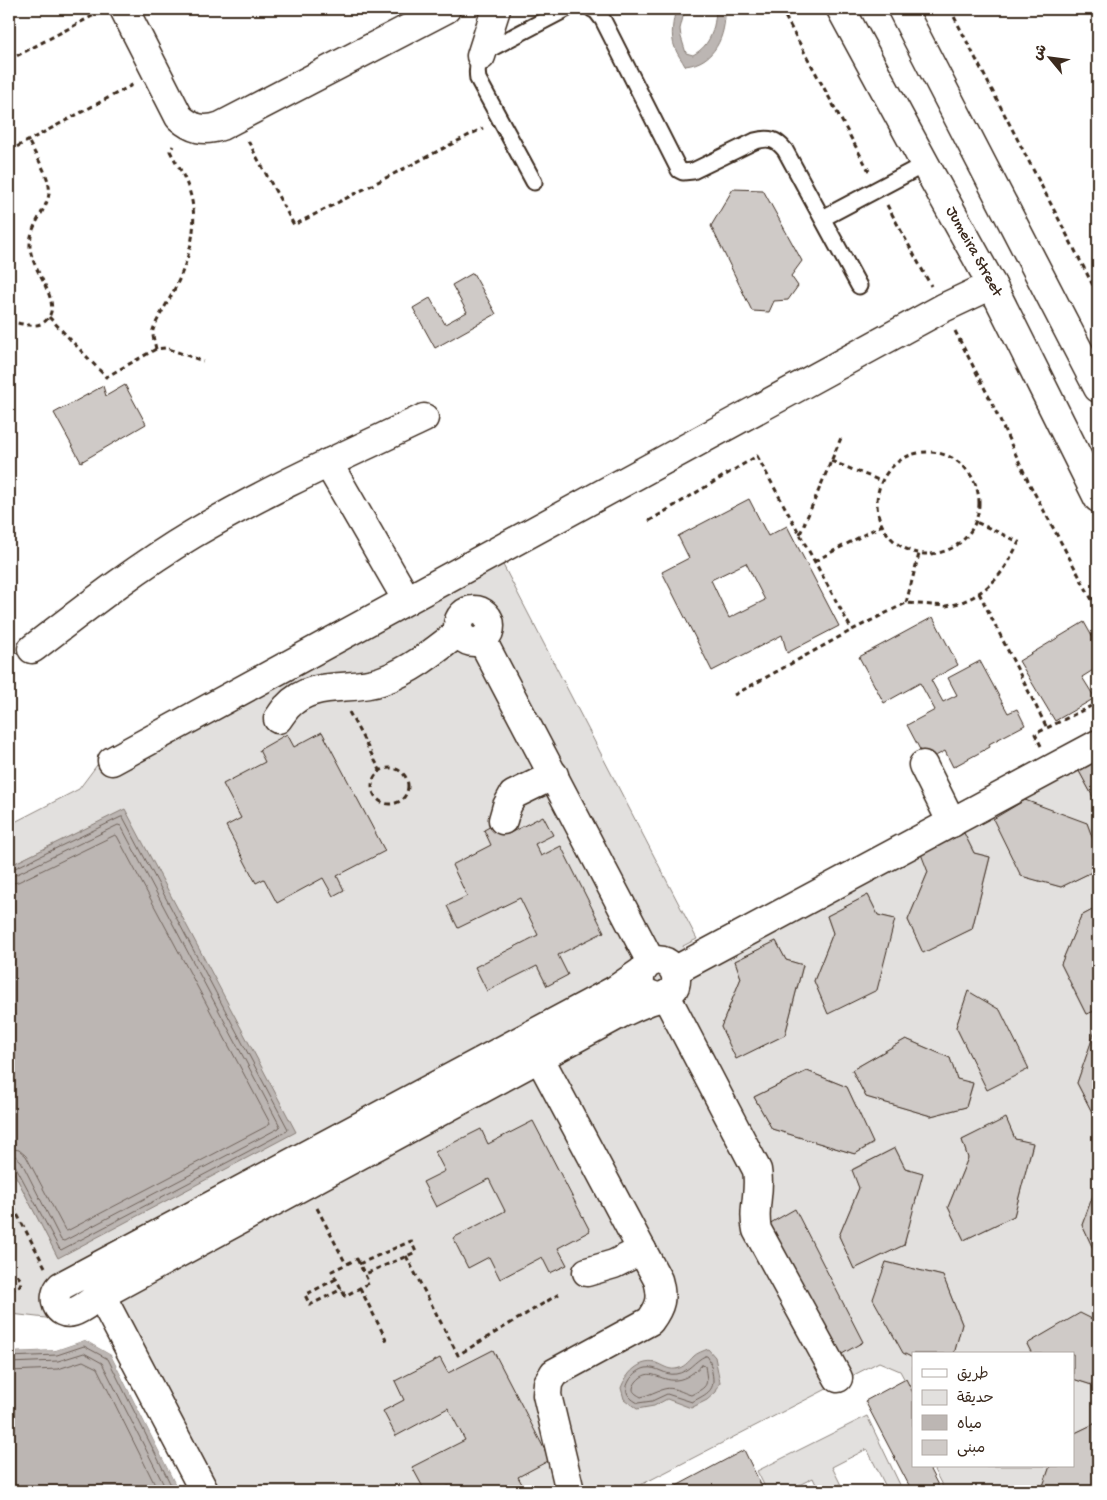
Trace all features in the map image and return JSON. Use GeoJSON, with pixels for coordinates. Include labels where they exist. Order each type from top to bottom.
{"type":"FeatureCollection","features":[{"type":"Feature","properties":{"kind":"street"},"geometry":{"type":"LineString","coordinates":[[124,9],[179,117],[194,128],[203,130],[212,129],[235,119],[446,9]]}},
{"type":"Feature","properties":{"kind":"street"},"geometry":{"type":"LineString","coordinates":[[481,56],[496,9]]}},
{"type":"Feature","properties":{"kind":"street","name":"Jumeira Street"},"geometry":{"type":"LineString","coordinates":[[841,9],[992,285],[1098,498]]}},
{"type":"Feature","properties":{"kind":"street"},"geometry":{"type":"LineString","coordinates":[[902,9],[1098,388]]}},
{"type":"Feature","properties":{"kind":"street"},"geometry":{"type":"LineString","coordinates":[[112,760],[943,308],[992,285]]}},
{"type":"Feature","properties":{"kind":"street"},"geometry":{"type":"LineString","coordinates":[[32,649],[159,555],[221,518],[328,463],[424,418]]}},
{"type":"Feature","properties":{"kind":"street"},"geometry":{"type":"LineString","coordinates":[[328,463],[407,600]]}},
{"type":"Feature","properties":{"kind":"street"},"geometry":{"type":"LineString","coordinates":[[278,719],[287,706],[310,691],[323,688],[367,685],[392,676],[423,658],[470,636],[554,775],[757,1170],[759,1180],[755,1210],[757,1230],[838,1378]]}},
{"type":"Feature","properties":{"kind":"street"},"geometry":{"type":"LineString","coordinates":[[57,1290],[61,1286],[95,1284],[311,1172],[534,1047],[630,1009],[658,980],[1098,744]]}},
{"type":"Feature","properties":{"kind":"street"},"geometry":{"type":"LineString","coordinates":[[923,765],[952,823]]}},
{"type":"Feature","properties":{"kind":"street"},"geometry":{"type":"LineString","coordinates":[[503,820],[506,806],[513,795],[554,775]]}},
{"type":"Feature","properties":{"kind":"street"},"geometry":{"type":"LineString","coordinates":[[534,1047],[658,1280],[661,1291],[661,1302],[650,1321],[554,1373],[548,1383],[547,1395],[570,1491]]}},
{"type":"Feature","properties":{"kind":"street"},"geometry":{"type":"LineString","coordinates":[[587,1272],[614,1264],[642,1250]]}},
{"type":"Feature","properties":{"kind":"street"},"geometry":{"type":"LineString","coordinates":[[95,1284],[204,1491]]}},
{"type":"Feature","properties":{"kind":"lane"},"geometry":{"type":"LineString","coordinates":[[534,182],[478,78],[478,63],[481,56],[493,47],[566,9]]}},
{"type":"Feature","properties":{"kind":"lane"},"geometry":{"type":"LineString","coordinates":[[592,9],[603,20],[679,170],[688,173],[755,141],[763,139],[780,143],[859,286]]}},
{"type":"Feature","properties":{"kind":"lane"},"geometry":{"type":"LineString","coordinates":[[823,218],[925,164]]}},
{"type":"Feature","properties":{"kind":"path"},"geometry":{"type":"LineString","coordinates":[[9,60],[105,9]]}},
{"type":"Feature","properties":{"kind":"path"},"geometry":{"type":"LineString","coordinates":[[950,9],[1098,295]]}},
{"type":"Feature","properties":{"kind":"path"},"geometry":{"type":"LineString","coordinates":[[9,151],[156,72]]}},
{"type":"Feature","properties":{"kind":"path"},"geometry":{"type":"LineString","coordinates":[[235,119],[294,225],[500,120]]}},
{"type":"Feature","properties":{"kind":"path"},"geometry":{"type":"LineString","coordinates":[[156,349],[153,332],[182,276],[192,243],[193,225],[190,195],[170,151],[186,123]]}},
{"type":"Feature","properties":{"kind":"path"},"geometry":{"type":"LineString","coordinates":[[9,321],[33,326],[40,324],[50,317],[52,309],[52,302],[31,257],[30,246],[34,225],[49,197],[49,189],[46,177],[28,140]]}},
{"type":"Feature","properties":{"kind":"path"},"geometry":{"type":"LineString","coordinates":[[50,317],[106,376],[156,349],[166,348],[203,361]]}},
{"type":"Feature","properties":{"kind":"path"},"geometry":{"type":"LineString","coordinates":[[800,534],[841,438]]}},
{"type":"Feature","properties":{"kind":"path"},"geometry":{"type":"LineString","coordinates":[[915,452],[938,452],[948,455],[967,468],[974,478],[978,488],[979,500],[976,522],[962,541],[952,548],[930,554],[919,554],[907,550],[888,536],[878,515],[876,504],[881,481],[895,463],[915,452]]}},
{"type":"Feature","properties":{"kind":"path"},"geometry":{"type":"LineString","coordinates":[[649,521],[758,456],[852,630]]}},
{"type":"Feature","properties":{"kind":"path"},"geometry":{"type":"LineString","coordinates":[[831,461],[881,481]]}},
{"type":"Feature","properties":{"kind":"path"},"geometry":{"type":"LineString","coordinates":[[734,695],[852,630],[906,603],[946,606],[960,603],[979,592],[997,578],[1019,542],[976,522]]}},
{"type":"Feature","properties":{"kind":"path"},"geometry":{"type":"LineString","coordinates":[[815,561],[882,525]]}},
{"type":"Feature","properties":{"kind":"path"},"geometry":{"type":"LineString","coordinates":[[906,603],[919,554]]}},
{"type":"Feature","properties":{"kind":"path"},"geometry":{"type":"LineString","coordinates":[[979,592],[1047,728]]}},
{"type":"Feature","properties":{"kind":"path"},"geometry":{"type":"LineString","coordinates":[[335,688],[380,770]]}},
{"type":"Feature","properties":{"kind":"path"},"geometry":{"type":"LineString","coordinates":[[1053,768],[1035,734],[1091,706]]}},
{"type":"Feature","properties":{"kind":"path"},"geometry":{"type":"LineString","coordinates":[[395,768],[406,777],[409,785],[407,792],[403,799],[397,803],[389,804],[382,802],[372,790],[372,783],[380,770],[395,768]]}},
{"type":"Feature","properties":{"kind":"path"},"geometry":{"type":"LineString","coordinates":[[311,1172],[346,1264]]}},
{"type":"Feature","properties":{"kind":"path"},"geometry":{"type":"LineString","coordinates":[[9,1198],[57,1290]]}},
{"type":"Feature","properties":{"kind":"path"},"geometry":{"type":"LineString","coordinates":[[359,1264],[411,1241],[416,1252],[365,1274]]}},
{"type":"Feature","properties":{"kind":"path"},"geometry":{"type":"LineString","coordinates":[[406,1256],[458,1355],[558,1294]]}},
{"type":"Feature","properties":{"kind":"path"},"geometry":{"type":"LineString","coordinates":[[357,1259],[359,1264],[369,1283],[345,1296],[332,1272],[357,1259]]}},
{"type":"Feature","properties":{"kind":"path"},"geometry":{"type":"LineString","coordinates":[[9,1269],[10,1275],[16,1274],[22,1280],[18,1288],[9,1287]]}},
{"type":"Feature","properties":{"kind":"path"},"geometry":{"type":"LineString","coordinates":[[336,1279],[305,1295],[310,1305],[342,1289]]}},
{"type":"Feature","properties":{"kind":"path"},"geometry":{"type":"LineString","coordinates":[[360,1288],[388,1343]]}},
{"type":"Feature","properties":{"kind":"green space"},"geometry":{"type":"Polygon","coordinates":[[[501,561],[697,939],[683,946],[694,974],[1074,762],[1098,806],[1098,853],[1087,823],[994,819],[1022,876],[1061,887],[1098,869],[1098,907],[1081,916],[1061,964],[1086,1014],[1098,1010],[1098,1026],[1077,1083],[1095,1118],[1098,1119],[1098,1182],[1082,1225],[1098,1259],[1098,1322],[1080,1314],[1027,1344],[1031,1352],[955,1352],[962,1324],[943,1276],[886,1262],[903,1352],[912,1357],[912,1393],[900,1371],[879,1362],[629,1491],[204,1491],[112,1307],[63,1320],[11,1314],[9,1312],[9,1163],[58,1257],[125,810],[9,866],[9,825],[79,789],[100,761],[501,561]],[[964,833],[922,854],[928,872],[908,920],[923,952],[972,929],[990,857],[974,853],[964,833]],[[868,895],[827,916],[833,933],[814,981],[828,1013],[895,919],[878,915],[868,895]],[[776,941],[735,961],[741,978],[721,1027],[736,1058],[785,1035],[803,965],[786,960],[776,941]],[[968,992],[956,1027],[987,1089],[968,992]],[[906,1039],[852,1070],[866,1097],[931,1116],[966,1107],[973,1084],[957,1079],[950,1058],[906,1039]],[[807,1071],[754,1097],[772,1129],[855,1154],[873,1144],[847,1087],[807,1071]],[[1006,1119],[962,1140],[968,1158],[948,1207],[964,1240],[1014,1216],[1033,1144],[1015,1139],[1006,1119]],[[895,1148],[853,1169],[859,1188],[839,1236],[854,1269],[904,1245],[922,1173],[905,1168],[895,1148]]]}},
{"type":"Feature","properties":{"kind":"green space"},"geometry":{"type":"Polygon","coordinates":[[[1074,1379],[1098,1387],[1098,1422],[1074,1434],[1074,1379]]]}},
{"type":"Feature","properties":{"kind":"green space"},"geometry":{"type":"Polygon","coordinates":[[[867,1416],[903,1491],[888,1491],[867,1449],[832,1467],[844,1491],[819,1491],[813,1478],[787,1491],[767,1491],[757,1471],[867,1416]]]}},
{"type":"Feature","properties":{"kind":"green space"},"geometry":{"type":"Polygon","coordinates":[[[938,1468],[1049,1468],[1042,1489],[1048,1491],[945,1491],[934,1470],[938,1468]]]}},
{"type":"Feature","properties":{"kind":"water"},"geometry":{"type":"Polygon","coordinates":[[[676,9],[685,9],[680,29],[681,37],[686,53],[693,55],[704,46],[711,35],[715,23],[716,9],[725,9],[723,29],[717,46],[704,60],[695,64],[685,66],[673,43],[672,34],[676,9]]]}},
{"type":"Feature","properties":{"kind":"water"},"geometry":{"type":"Polygon","coordinates":[[[125,809],[296,1132],[58,1258],[9,1163],[9,866],[125,809]]]}},
{"type":"Feature","properties":{"kind":"water"},"geometry":{"type":"Polygon","coordinates":[[[85,1340],[111,1355],[179,1491],[9,1491],[9,1352],[56,1350],[85,1340]]]}},
{"type":"Feature","properties":{"kind":"water"},"geometry":{"type":"Polygon","coordinates":[[[708,1349],[715,1357],[720,1382],[716,1392],[707,1400],[691,1408],[667,1399],[654,1406],[637,1409],[624,1399],[621,1388],[623,1383],[639,1365],[650,1362],[675,1369],[708,1349]]]}},
{"type":"Feature","properties":{"kind":"pier"},"geometry":{"type":"Polygon","coordinates":[[[85,1338],[113,1354],[182,1491],[179,1491],[111,1355],[85,1340],[56,1350],[9,1352],[9,1350],[56,1348],[85,1338]]]}},
{"type":"Feature","properties":{"kind":"building"},"geometry":{"type":"Polygon","coordinates":[[[393,9],[422,9],[400,21],[393,9]]]}},
{"type":"Feature","properties":{"kind":"building"},"geometry":{"type":"Polygon","coordinates":[[[733,189],[763,190],[802,261],[791,276],[798,286],[788,300],[774,301],[769,312],[752,311],[711,226],[733,189]]]}},
{"type":"Feature","properties":{"kind":"building"},"geometry":{"type":"Polygon","coordinates":[[[473,273],[496,314],[435,348],[413,308],[430,298],[445,324],[467,312],[452,285],[473,273]]]}},
{"type":"Feature","properties":{"kind":"building"},"geometry":{"type":"Polygon","coordinates":[[[125,385],[146,424],[81,462],[54,413],[103,386],[106,396],[125,385]]]}},
{"type":"Feature","properties":{"kind":"building"},"geometry":{"type":"Polygon","coordinates":[[[749,499],[768,536],[787,526],[839,626],[787,653],[782,635],[712,671],[662,572],[689,558],[678,536],[749,499]],[[746,563],[711,580],[729,618],[765,600],[746,563]]]}},
{"type":"Feature","properties":{"kind":"building"},"geometry":{"type":"Polygon","coordinates":[[[933,617],[958,665],[931,680],[943,702],[957,695],[948,678],[980,661],[1008,713],[1017,709],[1025,725],[989,744],[990,747],[953,767],[945,751],[926,761],[907,725],[935,710],[920,683],[884,703],[859,657],[933,617]]]}},
{"type":"Feature","properties":{"kind":"building"},"geometry":{"type":"Polygon","coordinates":[[[1084,622],[1098,647],[1098,667],[1082,677],[1095,698],[1055,721],[1019,661],[1084,622]]]}},
{"type":"Feature","properties":{"kind":"building"},"geometry":{"type":"Polygon","coordinates":[[[322,732],[385,851],[337,876],[344,890],[333,896],[323,878],[277,903],[264,879],[256,883],[226,826],[241,818],[223,784],[265,762],[259,750],[287,734],[294,747],[322,732]]]}},
{"type":"Feature","properties":{"kind":"building"},"geometry":{"type":"Polygon","coordinates":[[[1098,749],[1098,806],[1074,762],[1098,749]]]}},
{"type":"Feature","properties":{"kind":"building"},"geometry":{"type":"Polygon","coordinates":[[[1025,800],[1087,823],[1098,853],[1098,869],[1061,887],[1021,876],[993,819],[1025,800]]]}},
{"type":"Feature","properties":{"kind":"building"},"geometry":{"type":"Polygon","coordinates":[[[543,816],[553,835],[535,844],[541,856],[561,846],[604,932],[558,955],[568,975],[547,986],[537,966],[487,991],[475,967],[538,935],[520,898],[458,928],[447,906],[467,896],[452,865],[491,845],[484,830],[501,821],[508,834],[543,816]]]}},
{"type":"Feature","properties":{"kind":"building"},"geometry":{"type":"Polygon","coordinates":[[[964,833],[974,853],[990,857],[972,929],[923,953],[908,920],[928,872],[921,854],[964,833]]]}},
{"type":"Feature","properties":{"kind":"building"},"geometry":{"type":"Polygon","coordinates":[[[868,895],[878,915],[895,919],[877,990],[828,1014],[814,981],[833,933],[827,916],[868,895]]]}},
{"type":"Feature","properties":{"kind":"building"},"geometry":{"type":"Polygon","coordinates":[[[1098,907],[1098,1010],[1086,1014],[1061,964],[1081,916],[1098,907]]]}},
{"type":"Feature","properties":{"kind":"building"},"geometry":{"type":"Polygon","coordinates":[[[776,941],[786,960],[803,965],[785,1035],[736,1059],[721,1027],[741,978],[735,961],[776,941]]]}},
{"type":"Feature","properties":{"kind":"building"},"geometry":{"type":"Polygon","coordinates":[[[968,991],[1000,1010],[1029,1069],[987,1090],[956,1027],[968,991]]]}},
{"type":"Feature","properties":{"kind":"building"},"geometry":{"type":"Polygon","coordinates":[[[1097,1025],[1098,1119],[1095,1118],[1077,1083],[1097,1025]]]}},
{"type":"Feature","properties":{"kind":"building"},"geometry":{"type":"Polygon","coordinates":[[[906,1039],[950,1058],[957,1079],[973,1083],[966,1107],[931,1116],[866,1097],[852,1070],[906,1039]]]}},
{"type":"Feature","properties":{"kind":"building"},"geometry":{"type":"Polygon","coordinates":[[[807,1071],[847,1087],[873,1143],[855,1154],[772,1129],[754,1097],[807,1071]]]}},
{"type":"Feature","properties":{"kind":"building"},"geometry":{"type":"Polygon","coordinates":[[[1006,1118],[1015,1139],[1033,1143],[1014,1216],[964,1240],[948,1207],[968,1158],[962,1140],[1006,1118]]]}},
{"type":"Feature","properties":{"kind":"building"},"geometry":{"type":"Polygon","coordinates":[[[533,1121],[590,1231],[558,1248],[567,1265],[550,1273],[542,1257],[500,1279],[489,1257],[468,1268],[453,1238],[505,1211],[489,1179],[436,1207],[423,1182],[445,1171],[435,1152],[481,1129],[488,1144],[533,1121]]]}},
{"type":"Feature","properties":{"kind":"building"},"geometry":{"type":"Polygon","coordinates":[[[895,1148],[905,1168],[923,1173],[904,1245],[854,1269],[839,1236],[859,1188],[852,1170],[895,1148]]]}},
{"type":"Feature","properties":{"kind":"building"},"geometry":{"type":"Polygon","coordinates":[[[1098,1182],[1098,1259],[1082,1225],[1098,1182]]]}},
{"type":"Feature","properties":{"kind":"building"},"geometry":{"type":"Polygon","coordinates":[[[795,1209],[863,1342],[835,1358],[767,1225],[795,1209]]]}},
{"type":"Feature","properties":{"kind":"building"},"geometry":{"type":"Polygon","coordinates":[[[886,1262],[943,1276],[962,1324],[955,1352],[912,1352],[912,1358],[903,1353],[873,1299],[886,1262]]]}},
{"type":"Feature","properties":{"kind":"building"},"geometry":{"type":"Polygon","coordinates":[[[1080,1313],[1098,1322],[1098,1387],[1074,1379],[1074,1352],[1031,1352],[1027,1344],[1080,1313]]]}},
{"type":"Feature","properties":{"kind":"building"},"geometry":{"type":"Polygon","coordinates":[[[493,1350],[550,1460],[518,1477],[526,1491],[504,1491],[502,1487],[493,1491],[451,1491],[449,1486],[438,1491],[425,1491],[412,1467],[465,1440],[448,1408],[396,1436],[383,1411],[404,1400],[395,1381],[440,1358],[448,1373],[493,1350]]]}},
{"type":"Feature","properties":{"kind":"building"},"geometry":{"type":"Polygon","coordinates":[[[906,1379],[912,1391],[912,1468],[929,1468],[941,1491],[912,1491],[865,1401],[906,1379]]]}},
{"type":"Feature","properties":{"kind":"building"},"geometry":{"type":"Polygon","coordinates":[[[1098,1422],[1098,1491],[1048,1491],[1042,1489],[1049,1468],[1074,1468],[1074,1434],[1098,1422]]]}},
{"type":"Feature","properties":{"kind":"building"},"geometry":{"type":"Polygon","coordinates":[[[744,1450],[764,1491],[667,1491],[744,1450]]]}}]}
